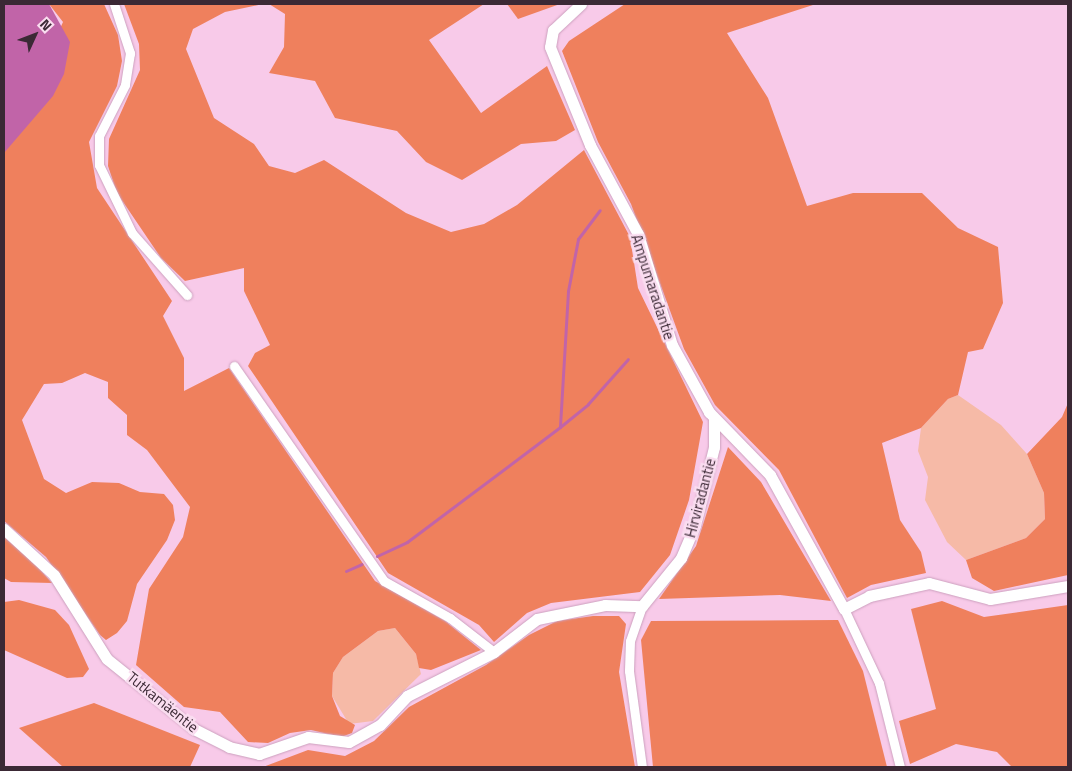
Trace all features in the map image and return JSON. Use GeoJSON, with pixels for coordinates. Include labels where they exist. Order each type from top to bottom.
{"type":"FeatureCollection","features":[{"type":"Feature","properties":{"kind":"street"},"geometry":{"type":"LineString","coordinates":[[114,4],[130,53],[125,85],[99,136],[99,165],[132,233],[187,295]]}},
{"type":"Feature","properties":{"kind":"street","name":"Ampumaradantie"},"geometry":{"type":"LineString","coordinates":[[581,4],[553,30],[550,47],[590,145],[638,234],[672,345],[714,419],[770,475],[844,609]]}},
{"type":"Feature","properties":{"kind":"street"},"geometry":{"type":"LineString","coordinates":[[234,366],[384,580],[450,618],[494,652]]}},
{"type":"Feature","properties":{"kind":"street","name":"Hirviradantie"},"geometry":{"type":"LineString","coordinates":[[642,767],[629,671],[630,641],[642,606],[681,558],[695,525],[714,447],[714,419]]}},
{"type":"Feature","properties":{"kind":"street","name":"Tutkamäentie"},"geometry":{"type":"LineString","coordinates":[[4,529],[54,575],[107,659],[194,729],[235,748],[258,754],[308,737],[349,742],[380,725],[407,696],[494,652],[537,619],[553,612],[604,605],[642,606]]}},
{"type":"Feature","properties":{"kind":"street"},"geometry":{"type":"LineString","coordinates":[[900,767],[879,683],[844,609],[869,596],[929,583],[990,599],[1068,586]]}},
{"type":"Feature","properties":{"kind":"shaded area"},"geometry":{"type":"Polygon","coordinates":[[[4,4],[49,4],[70,42],[64,74],[53,96],[4,153],[4,4]]]}},
{"type":"Feature","properties":{"kind":"shaded area"},"geometry":{"type":"Polygon","coordinates":[[[49,4],[104,4],[118,35],[122,61],[117,86],[89,142],[97,188],[172,301],[163,316],[184,358],[184,391],[229,368],[375,581],[445,621],[481,650],[431,670],[419,668],[416,654],[395,628],[378,631],[343,657],[333,673],[332,696],[340,716],[355,725],[352,733],[341,737],[311,730],[290,733],[268,743],[248,742],[220,712],[184,707],[136,665],[149,589],[183,537],[190,507],[147,450],[127,435],[127,415],[108,398],[108,382],[85,373],[62,383],[44,384],[22,420],[44,479],[66,493],[92,482],[119,483],[140,492],[164,494],[173,505],[175,520],[167,540],[137,584],[127,621],[117,633],[106,640],[100,635],[46,557],[4,521],[4,152],[63,22],[49,4]]]}},
{"type":"Feature","properties":{"kind":"shaded area"},"geometry":{"type":"Polygon","coordinates":[[[124,4],[263,4],[225,12],[193,29],[186,49],[214,118],[254,144],[269,166],[295,173],[324,160],[406,213],[451,232],[484,224],[517,205],[584,150],[630,237],[638,288],[703,422],[689,500],[670,555],[640,592],[551,603],[527,613],[494,642],[479,625],[388,573],[248,366],[255,353],[270,345],[244,291],[244,268],[185,281],[161,258],[117,193],[108,166],[109,139],[140,70],[139,44],[124,4]]]}},
{"type":"Feature","properties":{"kind":"shaded area"},"geometry":{"type":"Polygon","coordinates":[[[269,4],[484,4],[429,40],[481,113],[547,66],[575,130],[556,141],[521,144],[462,180],[426,162],[397,131],[335,118],[315,81],[269,73],[284,47],[285,14],[269,4]]]}},
{"type":"Feature","properties":{"kind":"shaded area"},"geometry":{"type":"Polygon","coordinates":[[[507,4],[560,4],[518,19],[507,4]]]}},
{"type":"Feature","properties":{"kind":"shaded area"},"geometry":{"type":"Polygon","coordinates":[[[625,4],[816,4],[727,33],[768,98],[807,206],[853,193],[922,193],[958,228],[998,247],[1003,303],[983,349],[968,352],[958,395],[948,399],[921,428],[882,443],[900,520],[921,552],[926,573],[871,585],[847,598],[779,470],[715,405],[684,349],[631,204],[598,142],[562,51],[569,41],[625,4]]]}},
{"type":"Feature","properties":{"kind":"shaded area"},"geometry":{"type":"Polygon","coordinates":[[[958,395],[1001,425],[1027,454],[1044,493],[1045,519],[1026,538],[966,560],[947,542],[925,500],[928,477],[918,451],[921,428],[948,399],[958,395]]]}},
{"type":"Feature","properties":{"kind":"shaded area"},"geometry":{"type":"Polygon","coordinates":[[[1068,403],[1068,575],[994,591],[972,578],[966,560],[1026,538],[1045,519],[1044,493],[1027,454],[1062,417],[1068,403]]]}},
{"type":"Feature","properties":{"kind":"shaded area"},"geometry":{"type":"Polygon","coordinates":[[[728,447],[761,482],[831,601],[780,595],[659,599],[696,546],[728,447]]]}},
{"type":"Feature","properties":{"kind":"shaded area"},"geometry":{"type":"Polygon","coordinates":[[[4,537],[35,564],[52,583],[11,582],[4,578],[4,537]]]}},
{"type":"Feature","properties":{"kind":"shaded area"},"geometry":{"type":"Polygon","coordinates":[[[19,600],[55,610],[69,625],[89,669],[83,677],[67,678],[4,650],[4,602],[19,600]]]}},
{"type":"Feature","properties":{"kind":"shaded area"},"geometry":{"type":"Polygon","coordinates":[[[942,601],[984,617],[1068,605],[1068,767],[1012,767],[997,752],[956,744],[910,764],[899,721],[936,709],[911,609],[942,601]]]}},
{"type":"Feature","properties":{"kind":"shaded area"},"geometry":{"type":"Polygon","coordinates":[[[593,616],[619,616],[626,624],[619,672],[635,767],[263,767],[308,750],[345,756],[374,741],[409,707],[486,665],[529,635],[557,621],[593,616]]]}},
{"type":"Feature","properties":{"kind":"shaded area"},"geometry":{"type":"Polygon","coordinates":[[[838,620],[863,671],[887,767],[653,767],[641,640],[651,621],[838,620]]]}},
{"type":"Feature","properties":{"kind":"shaded area"},"geometry":{"type":"Polygon","coordinates":[[[395,628],[416,654],[421,674],[373,721],[349,724],[332,696],[333,673],[343,657],[378,631],[395,628]]]}},
{"type":"Feature","properties":{"kind":"shaded area"},"geometry":{"type":"Polygon","coordinates":[[[94,703],[200,745],[190,767],[63,767],[19,728],[94,703]]]}},
{"type":"Feature","properties":{"kind":"waterway"},"geometry":{"type":"LineString","coordinates":[[560,426],[568,291],[578,239],[600,210]]}},
{"type":"Feature","properties":{"kind":"waterway"},"geometry":{"type":"LineString","coordinates":[[377,556],[407,542],[560,427],[588,404],[628,359]]}},
{"type":"Feature","properties":{"kind":"waterway"},"geometry":{"type":"LineString","coordinates":[[346,571],[362,564]]}}]}
